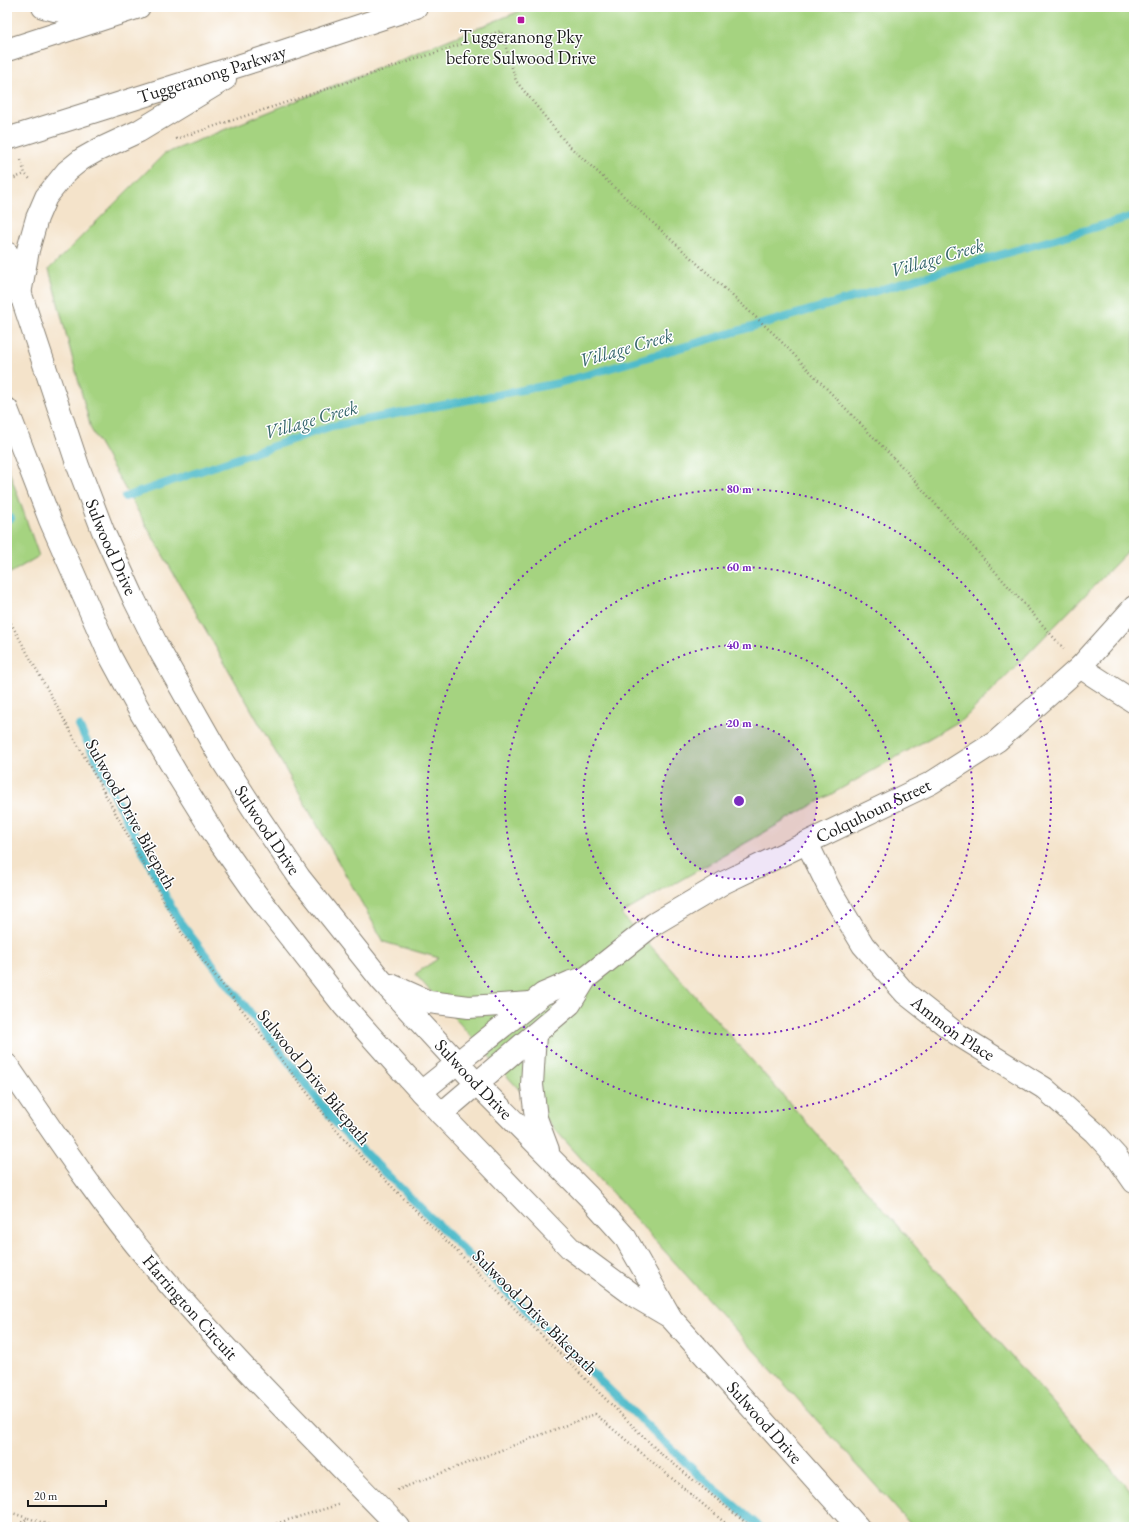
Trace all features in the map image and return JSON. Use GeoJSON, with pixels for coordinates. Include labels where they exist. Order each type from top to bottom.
{"type":"FeatureCollection","features":[{"type":"Feature","properties":{"kind":"main road"},"geometry":{"type":"LineString","coordinates":[[43,7],[77,13],[113,16]]}},
{"type":"Feature","properties":{"kind":"main road"},"geometry":{"type":"LineString","coordinates":[[7,50],[139,7]]}},
{"type":"Feature","properties":{"kind":"main road","name":"Tuggeranong Parkway"},"geometry":{"type":"LineString","coordinates":[[7,139],[256,60],[416,7]]}},
{"type":"Feature","properties":{"kind":"main road"},"geometry":{"type":"LineString","coordinates":[[20,294],[28,250],[37,218],[46,197],[67,171],[82,159],[118,139],[139,131],[256,60]]}},
{"type":"Feature","properties":{"kind":"main road","name":"Sulwood Drive"},"geometry":{"type":"LineString","coordinates":[[7,253],[78,466],[100,523],[135,601],[160,651],[223,762],[259,818],[299,876],[381,980],[477,1084],[550,1157],[625,1237],[671,1318],[858,1527]]}},
{"type":"Feature","properties":{"kind":"main road","name":"Sulwood Drive"},"geometry":{"type":"LineString","coordinates":[[7,409],[50,520],[103,642],[142,715],[178,776],[216,837],[260,900],[344,1006],[441,1114],[571,1249],[636,1297],[671,1318]]}},
{"type":"Feature","properties":{"kind":"main road","name":"Colquhoun Street"},"geometry":{"type":"LineString","coordinates":[[441,1114],[570,1004],[586,978],[654,924],[725,882],[931,783],[997,741],[1080,667],[1134,607]]}},
{"type":"Feature","properties":{"kind":"main road"},"geometry":{"type":"LineString","coordinates":[[1080,667],[1134,702]]}},
{"type":"Feature","properties":{"kind":"main road","name":"Ammon Place"},"geometry":{"type":"LineString","coordinates":[[807,843],[830,890],[863,945],[906,993],[957,1034],[1044,1088],[1094,1132],[1116,1156],[1134,1182]]}},
{"type":"Feature","properties":{"kind":"main road","name":"Colquhoun Street"},"geometry":{"type":"LineString","coordinates":[[421,1092],[543,994],[571,982],[586,978]]}},
{"type":"Feature","properties":{"kind":"main road"},"geometry":{"type":"LineString","coordinates":[[381,980],[429,1002],[469,1007],[531,1003]]}},
{"type":"Feature","properties":{"kind":"main road"},"geometry":{"type":"LineString","coordinates":[[535,1034],[532,1085],[536,1118],[550,1157]]}},
{"type":"Feature","properties":{"kind":"main road","name":"Harrington Circuit"},"geometry":{"type":"LineString","coordinates":[[7,1065],[75,1165],[150,1262],[209,1330],[399,1527]]}},
{"type":"Feature","properties":{"kind":"path"},"geometry":{"type":"LineString","coordinates":[[176,139],[500,31],[516,80],[567,144],[774,334],[906,471],[1080,667]]}},
{"type":"Feature","properties":{"kind":"path"},"geometry":{"type":"LineString","coordinates":[[7,181],[25,174]]}},
{"type":"Feature","properties":{"kind":"path","name":"Sulwood Drive Bikepath"},"geometry":{"type":"LineString","coordinates":[[7,616],[181,932],[342,1137],[659,1452],[751,1527]]}},
{"type":"Feature","properties":{"kind":"path"},"geometry":{"type":"LineString","coordinates":[[395,1491],[595,1414],[730,1527]]}},
{"type":"Feature","properties":{"kind":"path"},"geometry":{"type":"LineString","coordinates":[[265,1527],[348,1502]]}},
{"type":"Feature","properties":{"kind":"path"},"geometry":{"type":"LineString","coordinates":[[7,1511],[56,1527]]}},
{"type":"Feature","properties":{"kind":"path"},"geometry":{"type":"LineString","coordinates":[[15,1527],[28,1518]]}},
{"type":"Feature","properties":{"kind":"green space"},"geometry":{"type":"Polygon","coordinates":[[[530,7],[1134,7],[1134,545],[965,718],[621,914],[669,966],[1134,1495],[1134,1527],[913,1527],[415,974],[439,958],[384,942],[91,429],[49,269],[164,154],[530,7]]]}},
{"type":"Feature","properties":{"kind":"green space"},"geometry":{"type":"Polygon","coordinates":[[[7,465],[39,556],[7,575],[7,465]]]}},
{"type":"Feature","properties":{"kind":"waterway","name":"Village Creek"},"geometry":{"type":"LineString","coordinates":[[125,497],[332,426],[559,383],[1134,216]]}},
{"type":"Feature","properties":{"kind":"waterway","name":"Village Creek"},"geometry":{"type":"LineString","coordinates":[[7,519],[11,518]]}},
{"type":"Feature","properties":{"kind":"waterway"},"geometry":{"type":"LineString","coordinates":[[79,726],[177,918],[338,1126],[488,1274],[702,1478],[760,1527]]}},
{"type":"Feature","properties":{"kind":"place","name":"Tuggeranong Pky before Sulwood Drive"},"geometry":{"type":"Point","coordinates":[521,20]}}]}
